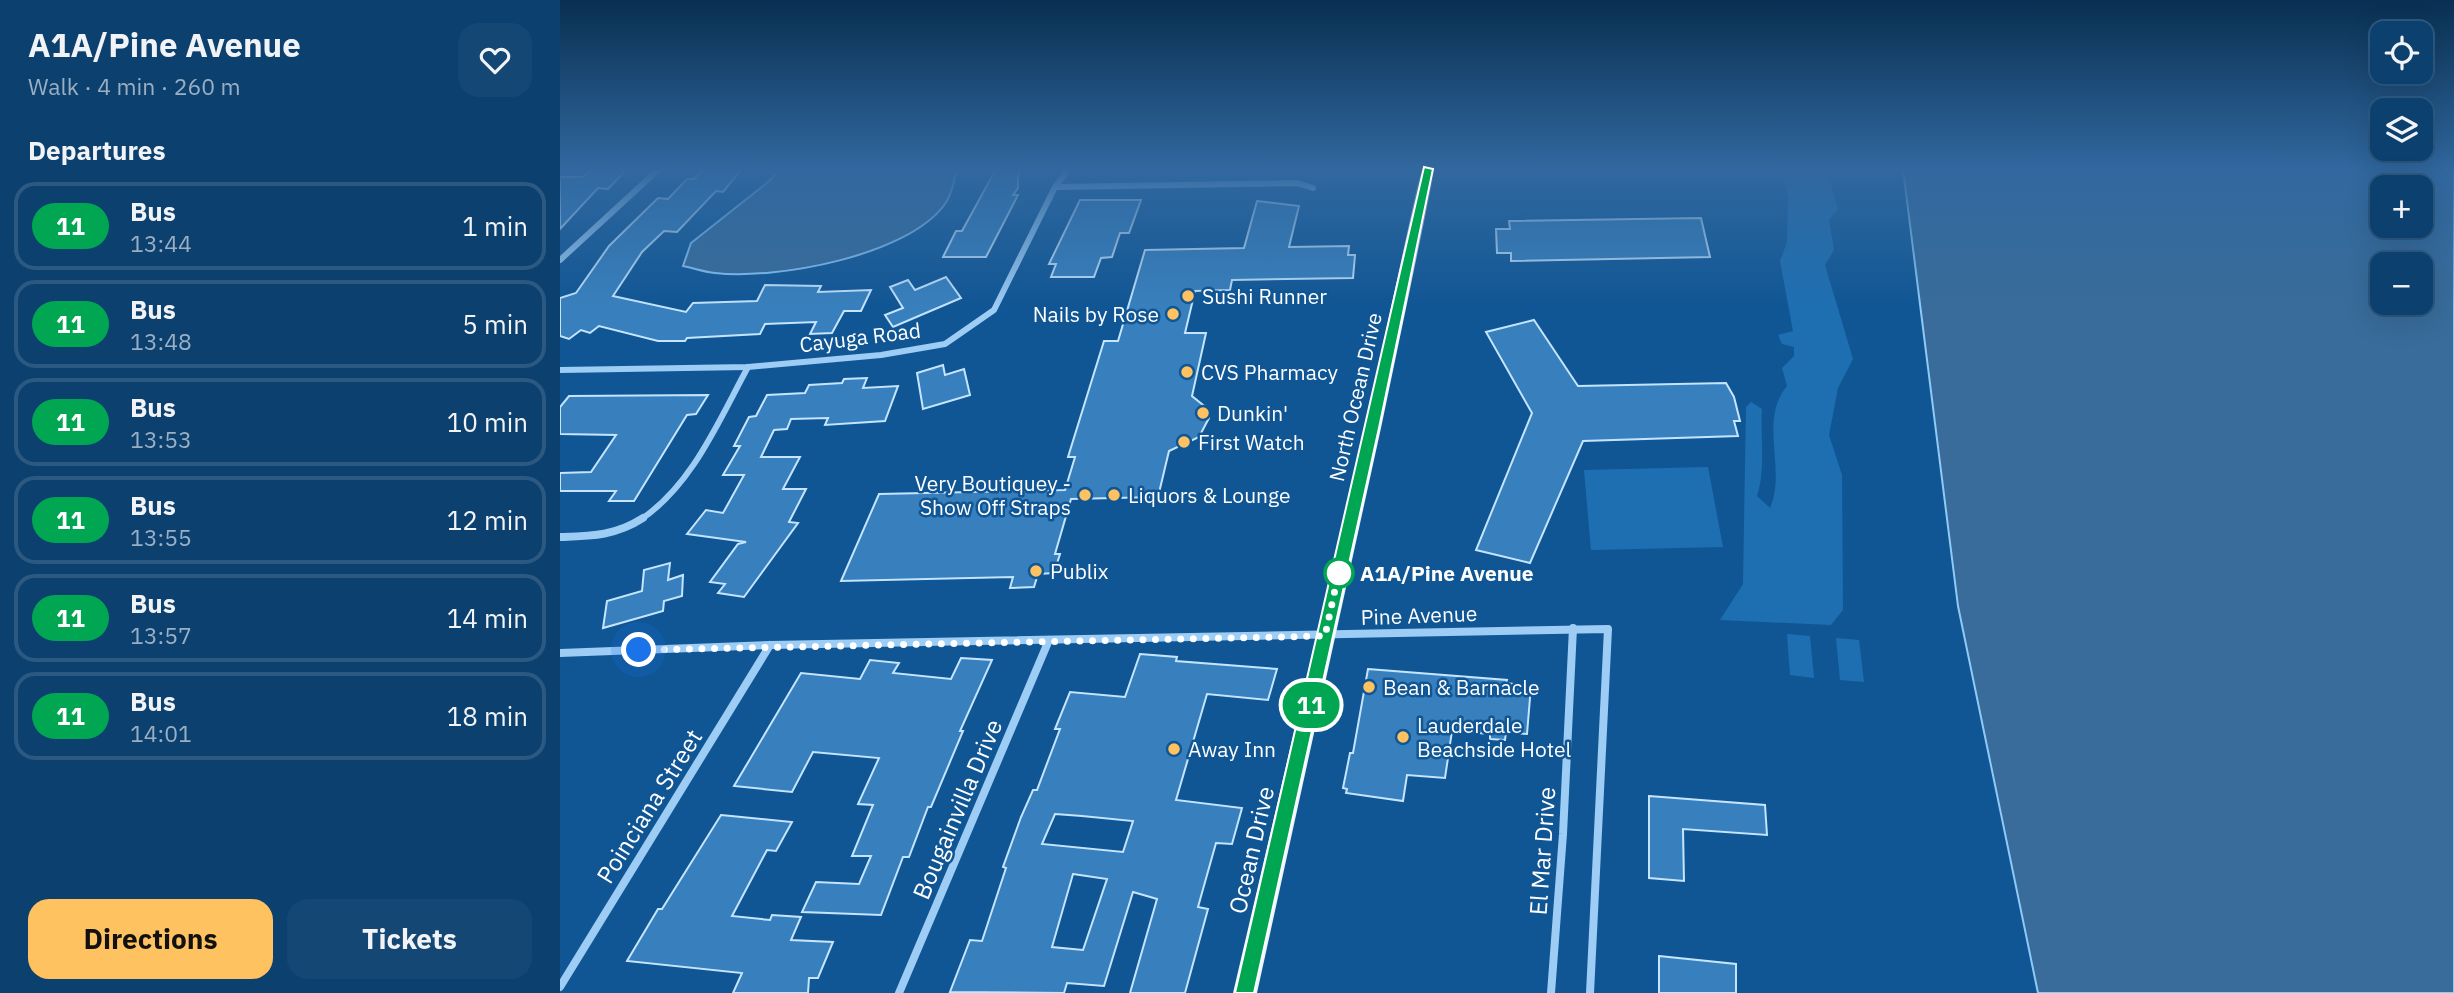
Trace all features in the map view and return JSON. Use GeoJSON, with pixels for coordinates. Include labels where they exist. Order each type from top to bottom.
{"type":"FeatureCollection","features":[{"type":"Feature","properties":{"kind":"main road","name":"North Ocean Drive"},"geometry":{"type":"LineString","coordinates":[[1325,636],[1418,215]]}},
{"type":"Feature","properties":{"kind":"main road","name":"Ocean Drive"},"geometry":{"type":"LineString","coordinates":[[1245,993],[1325,636]]}},
{"type":"Feature","properties":{"kind":"street"},"geometry":{"type":"LineString","coordinates":[[560,260],[609,215]]}},
{"type":"Feature","properties":{"kind":"street","name":"Cayuga Road"},"geometry":{"type":"LineString","coordinates":[[560,370],[748,367],[881,355],[945,344],[994,310],[1041,215]]}},
{"type":"Feature","properties":{"kind":"street"},"geometry":{"type":"LineString","coordinates":[[560,537],[604,536],[632,525],[655,510],[677,489],[748,367]]}},
{"type":"Feature","properties":{"kind":"street","name":"El Mar Drive"},"geometry":{"type":"LineString","coordinates":[[1551,993],[1563,834],[1573,628]]}},
{"type":"Feature","properties":{"kind":"street","name":"Pine Avenue"},"geometry":{"type":"LineString","coordinates":[[560,653],[770,645],[1608,629],[1590,993]]}},
{"type":"Feature","properties":{"kind":"street","name":"Bougainvilla Drive"},"geometry":{"type":"LineString","coordinates":[[900,993],[1049,640]]}},
{"type":"Feature","properties":{"kind":"street","name":"Poinciana Street"},"geometry":{"type":"LineString","coordinates":[[560,987],[770,645]]}},
{"type":"Feature","properties":{"kind":"shaded area"},"geometry":{"type":"Polygon","coordinates":[[[726,215],[934,215],[902,238],[872,251],[839,261],[771,272],[715,273],[683,266],[691,243],[726,215]]]}},
{"type":"Feature","properties":{"kind":"shaded area"},"geometry":{"type":"Polygon","coordinates":[[[1788,215],[1833,215],[1829,220],[1834,250],[1825,265],[1853,359],[1838,388],[1829,435],[1842,475],[1843,610],[1831,625],[1720,620],[1743,584],[1746,407],[1751,402],[1762,409],[1762,464],[1757,496],[1770,508],[1774,493],[1774,414],[1787,386],[1782,368],[1794,356],[1794,347],[1782,344],[1778,335],[1793,331],[1780,261],[1787,242],[1788,215]]]}},
{"type":"Feature","properties":{"kind":"shaded area"},"geometry":{"type":"Polygon","coordinates":[[[1909,215],[2370,215],[2370,238],[2433,238],[2433,215],[2454,215],[2454,993],[2038,993],[1958,606],[1909,215]]]}},
{"type":"Feature","properties":{"kind":"shaded area"},"geometry":{"type":"Polygon","coordinates":[[[1708,467],[1723,547],[1591,550],[1584,470],[1708,467]]]}},
{"type":"Feature","properties":{"kind":"shaded area"},"geometry":{"type":"Polygon","coordinates":[[[1787,634],[1810,636],[1814,678],[1790,675],[1787,634]]]}},
{"type":"Feature","properties":{"kind":"shaded area"},"geometry":{"type":"Polygon","coordinates":[[[1836,638],[1859,640],[1864,682],[1840,680],[1836,638]]]}},
{"type":"Feature","properties":{"kind":"building"},"geometry":{"type":"Polygon","coordinates":[[[560,215],[573,215],[560,229],[560,215]]]}},
{"type":"Feature","properties":{"kind":"building"},"geometry":{"type":"Polygon","coordinates":[[[640,215],[693,215],[677,232],[664,231],[642,252],[613,296],[686,312],[693,303],[757,301],[765,285],[821,286],[818,292],[871,290],[861,311],[844,311],[832,333],[810,334],[816,322],[765,324],[760,334],[687,338],[685,341],[658,341],[599,326],[590,333],[581,330],[569,339],[560,336],[560,298],[576,293],[609,246],[640,215]]]}},
{"type":"Feature","properties":{"kind":"building"},"geometry":{"type":"Polygon","coordinates":[[[971,215],[1008,215],[986,257],[943,257],[956,231],[962,231],[971,215]]]}},
{"type":"Feature","properties":{"kind":"building"},"geometry":{"type":"Polygon","coordinates":[[[1073,215],[1135,215],[1129,233],[1120,233],[1112,257],[1101,258],[1094,277],[1051,277],[1056,264],[1049,264],[1073,215]]]}},
{"type":"Feature","properties":{"kind":"building"},"geometry":{"type":"Polygon","coordinates":[[[1253,215],[1297,215],[1289,247],[1349,246],[1348,255],[1355,255],[1353,278],[1232,280],[1230,290],[1195,291],[1185,333],[1206,333],[1192,396],[1208,409],[1209,418],[1199,437],[1169,451],[1158,497],[1071,499],[1055,554],[1060,554],[1054,573],[1038,574],[1034,587],[1010,588],[1013,577],[841,581],[879,494],[1065,490],[1075,457],[1068,457],[1104,341],[1118,341],[1145,250],[1244,248],[1253,215]]]}},
{"type":"Feature","properties":{"kind":"building"},"geometry":{"type":"Polygon","coordinates":[[[1701,218],[1710,257],[1511,261],[1511,253],[1497,253],[1496,229],[1510,229],[1509,221],[1701,218]]]}},
{"type":"Feature","properties":{"kind":"building"},"geometry":{"type":"Polygon","coordinates":[[[946,277],[961,298],[893,327],[885,315],[903,308],[890,287],[908,280],[915,290],[946,277]]]}},
{"type":"Feature","properties":{"kind":"building"},"geometry":{"type":"Polygon","coordinates":[[[1534,320],[1578,386],[1726,383],[1734,397],[1740,421],[1734,421],[1738,436],[1583,441],[1530,563],[1476,550],[1532,413],[1486,332],[1534,320]]]}},
{"type":"Feature","properties":{"kind":"building"},"geometry":{"type":"Polygon","coordinates":[[[943,365],[945,375],[964,369],[970,395],[923,409],[917,373],[943,365]]]}},
{"type":"Feature","properties":{"kind":"building"},"geometry":{"type":"Polygon","coordinates":[[[867,378],[863,388],[898,386],[885,421],[825,425],[828,418],[791,419],[787,429],[774,430],[761,457],[800,457],[783,489],[806,489],[789,522],[798,523],[744,597],[718,593],[725,584],[710,582],[738,544],[746,542],[687,534],[706,510],[723,513],[744,475],[723,475],[740,446],[734,446],[749,417],[756,416],[767,395],[805,393],[809,385],[867,378]]]}},
{"type":"Feature","properties":{"kind":"building"},"geometry":{"type":"Polygon","coordinates":[[[708,395],[696,414],[687,415],[634,501],[609,501],[616,491],[560,491],[560,473],[591,472],[616,435],[560,434],[560,407],[569,396],[708,395]]]}},
{"type":"Feature","properties":{"kind":"building"},"geometry":{"type":"Polygon","coordinates":[[[670,563],[668,580],[683,575],[682,596],[664,601],[663,611],[603,628],[607,601],[642,591],[644,570],[670,563]]]}},
{"type":"Feature","properties":{"kind":"building"},"geometry":{"type":"Polygon","coordinates":[[[1140,654],[1177,657],[1176,661],[1277,669],[1268,700],[1207,694],[1176,800],[1242,808],[1232,844],[1216,843],[1198,907],[1208,909],[1185,993],[1130,993],[1157,899],[1133,892],[1104,986],[1067,983],[1064,993],[950,992],[970,940],[982,941],[1006,868],[1003,867],[1021,817],[1033,790],[1037,790],[1060,729],[1055,729],[1070,692],[1125,697],[1140,654]],[[1055,814],[1042,844],[1123,852],[1133,821],[1082,816],[1055,814]],[[1073,874],[1052,947],[1083,950],[1107,879],[1073,874]]]}},
{"type":"Feature","properties":{"kind":"building"},"geometry":{"type":"Polygon","coordinates":[[[961,658],[992,660],[909,857],[903,857],[881,915],[802,912],[816,882],[859,884],[871,856],[852,856],[873,805],[858,804],[879,758],[813,752],[792,792],[734,786],[801,673],[860,679],[870,660],[899,663],[893,673],[951,679],[961,658]]]}},
{"type":"Feature","properties":{"kind":"building","name":"Lauderdale Beachside Hotel"},"geometry":{"type":"Polygon","coordinates":[[[1368,669],[1507,680],[1506,683],[1531,686],[1527,734],[1506,732],[1505,740],[1490,739],[1490,734],[1452,731],[1445,778],[1407,775],[1403,801],[1346,793],[1347,789],[1343,788],[1350,753],[1353,753],[1368,669]]]}},
{"type":"Feature","properties":{"kind":"building"},"geometry":{"type":"Polygon","coordinates":[[[1649,796],[1765,805],[1767,835],[1683,829],[1684,881],[1649,878],[1649,796]]]}},
{"type":"Feature","properties":{"kind":"building"},"geometry":{"type":"Polygon","coordinates":[[[721,815],[792,822],[776,851],[767,850],[732,916],[770,920],[772,915],[801,917],[791,940],[833,942],[818,978],[809,978],[808,993],[733,993],[742,973],[627,961],[721,815]]]}},
{"type":"Feature","properties":{"kind":"building"},"geometry":{"type":"Polygon","coordinates":[[[1659,956],[1736,964],[1736,993],[1659,993],[1659,956]]]}},
{"type":"Feature","properties":{"kind":"bus line","name":"11"},"geometry":{"type":"LineString","coordinates":[[1245,993],[1419,215]]}},
{"type":"Feature","properties":{"kind":"place","name":"Sushi Runner"},"geometry":{"type":"Point","coordinates":[1188,296]}},
{"type":"Feature","properties":{"kind":"place","name":"Nails by Rose"},"geometry":{"type":"Point","coordinates":[1173,314]}},
{"type":"Feature","properties":{"kind":"place","name":"CVS Pharmacy"},"geometry":{"type":"Point","coordinates":[1187,372]}},
{"type":"Feature","properties":{"kind":"place","name":"Dunkin'"},"geometry":{"type":"Point","coordinates":[1203,413]}},
{"type":"Feature","properties":{"kind":"place","name":"First Watch"},"geometry":{"type":"Point","coordinates":[1184,442]}},
{"type":"Feature","properties":{"kind":"place","name":"Very Boutiquey - Show Off Straps"},"geometry":{"type":"Point","coordinates":[1085,495]}},
{"type":"Feature","properties":{"kind":"place","name":"Liquors & Lounge"},"geometry":{"type":"Point","coordinates":[1114,495]}},
{"type":"Feature","properties":{"kind":"place","name":"Publix"},"geometry":{"type":"Point","coordinates":[1036,571]}},
{"type":"Feature","properties":{"kind":"place","name":"A1A/Pine Avenue"},"geometry":{"type":"Point","coordinates":[1339,573]}},
{"type":"Feature","properties":{"kind":"place","name":"Bean & Barnacle"},"geometry":{"type":"Point","coordinates":[1369,687]}},
{"type":"Feature","properties":{"kind":"place","name":"Lauderdale Beachside Hotel"},"geometry":{"type":"Point","coordinates":[1403,737]}},
{"type":"Feature","properties":{"kind":"place","name":"Away Inn"},"geometry":{"type":"Point","coordinates":[1174,749]}},
{"type":"Feature","properties":{"kind":"route"},"geometry":{"type":"LineString","coordinates":[[639,650],[770,645],[1325,636],[1341,562],[1339,573]]}}]}
